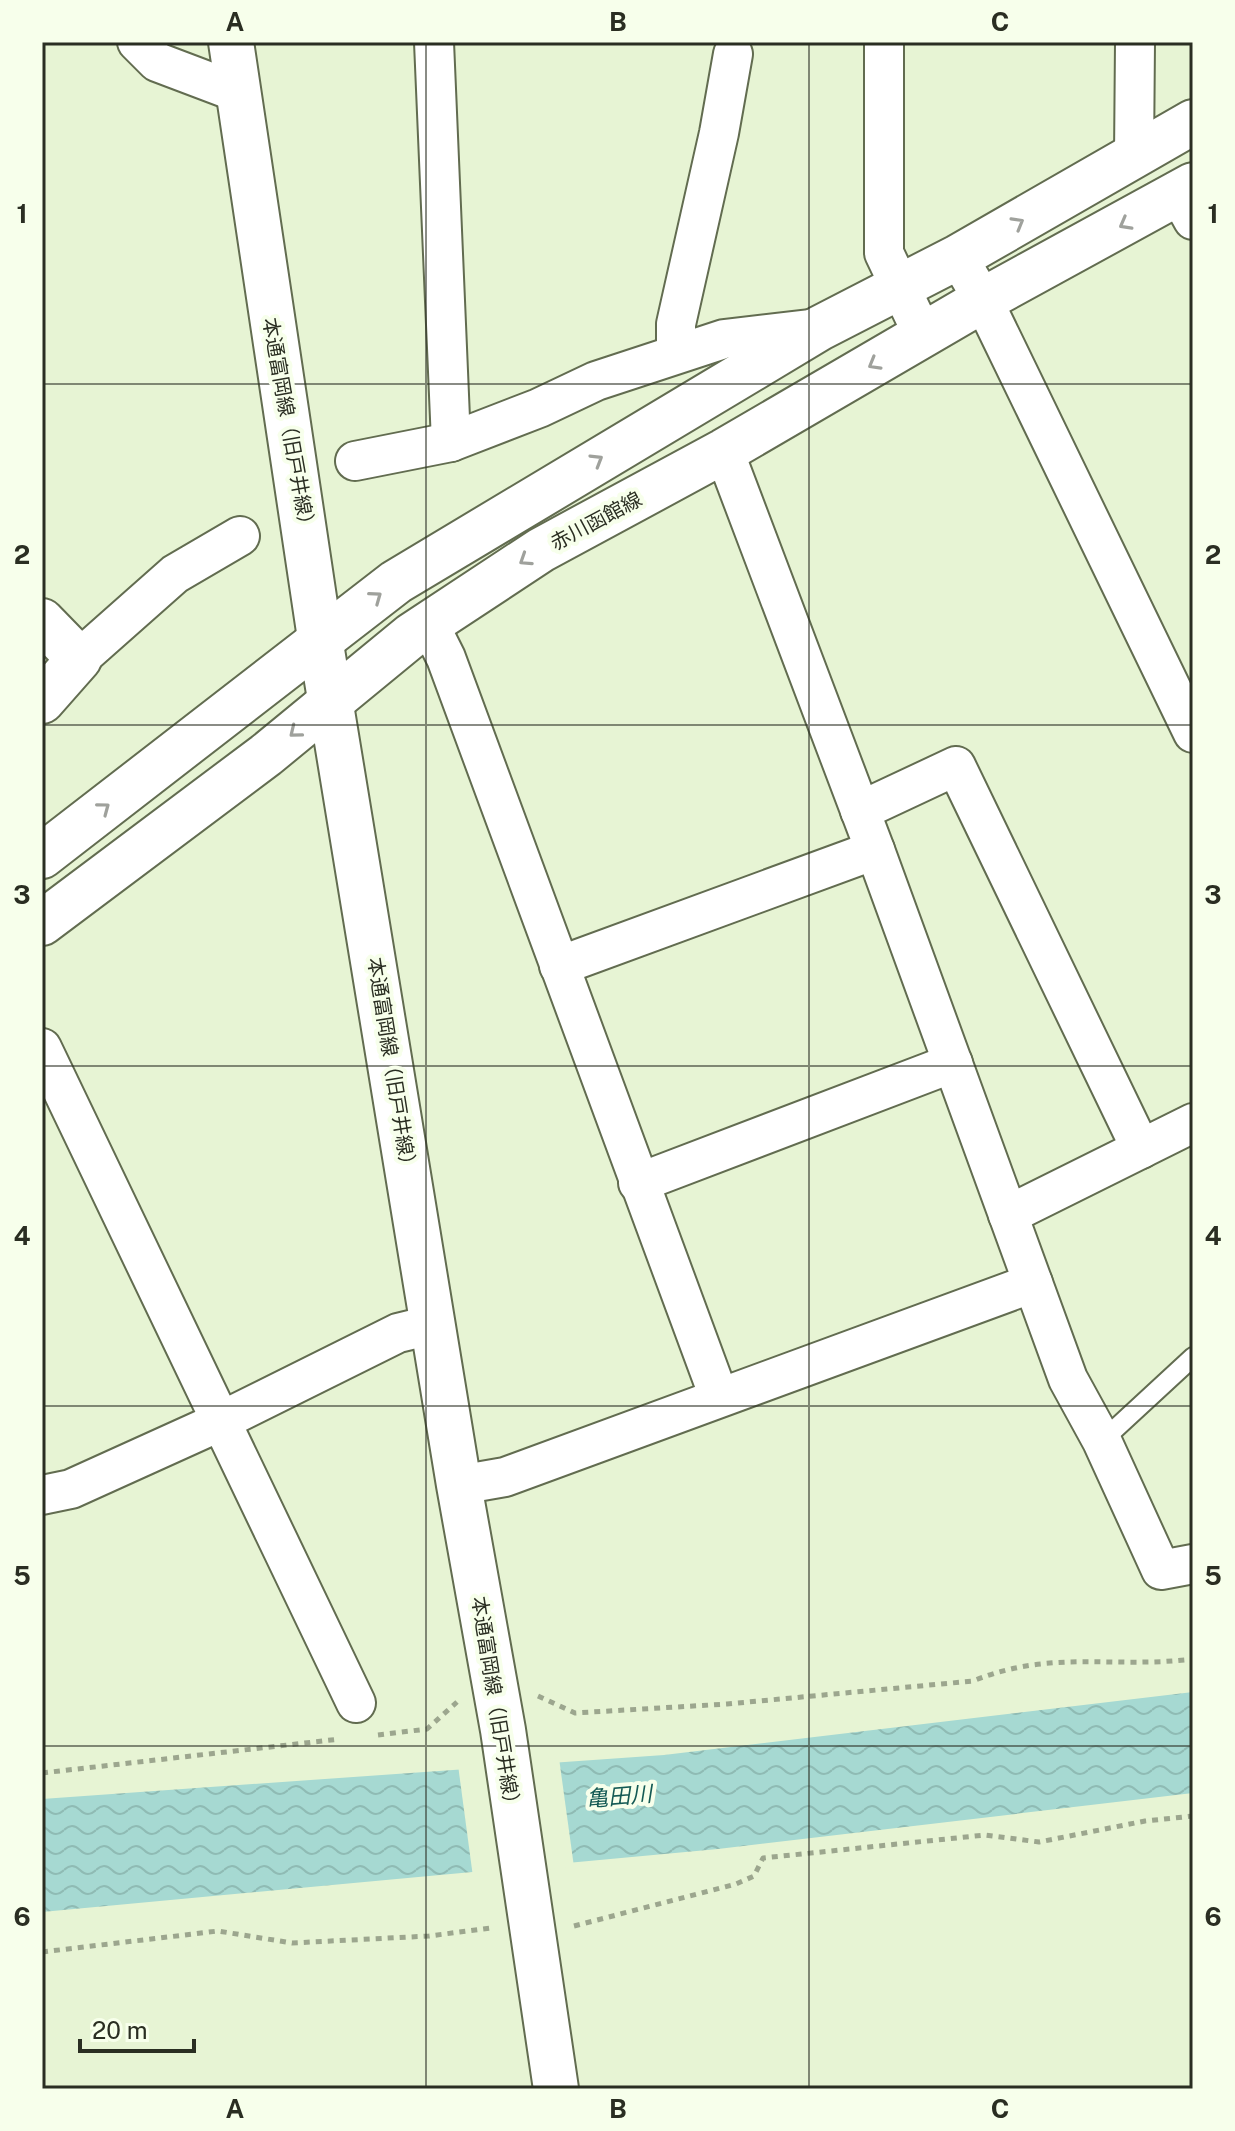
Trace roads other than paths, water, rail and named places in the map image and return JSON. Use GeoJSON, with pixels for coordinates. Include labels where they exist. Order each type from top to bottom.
{"type":"FeatureCollection","features":[{"type":"Feature","properties":{"kind":"main road","name":"本通富岡線（旧戸井線）"},"geometry":{"type":"LineString","coordinates":[[231,42],[279,383],[310,552],[320,638],[333,701],[459,1485],[503,1730],[509,1918],[556,2089]]}},
{"type":"Feature","properties":{"kind":"main road"},"geometry":{"type":"LineString","coordinates":[[42,856],[396,582],[820,328],[958,257],[1193,122]]}},
{"type":"Feature","properties":{"kind":"main road","name":"赤川函館線"},"geometry":{"type":"LineString","coordinates":[[42,923],[266,755],[429,624],[541,550],[724,451],[983,300],[1188,199]]}},
{"type":"Feature","properties":{"kind":"main road"},"geometry":{"type":"LineString","coordinates":[[42,621],[79,659],[42,701]]}},
{"type":"Feature","properties":{"kind":"street"},"geometry":{"type":"LineString","coordinates":[[137,42],[157,62],[239,93]]}},
{"type":"Feature","properties":{"kind":"street"},"geometry":{"type":"LineString","coordinates":[[434,42],[451,442]]}},
{"type":"Feature","properties":{"kind":"street"},"geometry":{"type":"LineString","coordinates":[[884,42],[884,253],[923,335]]}},
{"type":"Feature","properties":{"kind":"street"},"geometry":{"type":"LineString","coordinates":[[1134,156],[1135,42]]}},
{"type":"Feature","properties":{"kind":"street"},"geometry":{"type":"LineString","coordinates":[[676,354],[676,324],[719,133],[733,54]]}},
{"type":"Feature","properties":{"kind":"street"},"geometry":{"type":"LineString","coordinates":[[958,257],[983,300],[1193,733]]}},
{"type":"Feature","properties":{"kind":"street"},"geometry":{"type":"LineString","coordinates":[[355,461],[451,442],[596,381],[724,339],[820,328]]}},
{"type":"Feature","properties":{"kind":"street"},"geometry":{"type":"LineString","coordinates":[[724,451],[875,850],[1068,1379],[1102,1441],[1161,1570],[1193,1564]]}},
{"type":"Feature","properties":{"kind":"street"},"geometry":{"type":"LineString","coordinates":[[79,659],[175,574],[240,536]]}},
{"type":"Feature","properties":{"kind":"street"},"geometry":{"type":"LineString","coordinates":[[429,624],[446,658],[719,1397]]}},
{"type":"Feature","properties":{"kind":"street"},"geometry":{"type":"LineString","coordinates":[[860,811],[956,766],[1141,1149]]}},
{"type":"Feature","properties":{"kind":"street"},"geometry":{"type":"LineString","coordinates":[[559,966],[875,850]]}},
{"type":"Feature","properties":{"kind":"street"},"geometry":{"type":"LineString","coordinates":[[42,1048],[359,1726]]}},
{"type":"Feature","properties":{"kind":"street"},"geometry":{"type":"LineString","coordinates":[[638,1183],[953,1063]]}},
{"type":"Feature","properties":{"kind":"street"},"geometry":{"type":"LineString","coordinates":[[1008,1215],[1193,1123]]}},
{"type":"Feature","properties":{"kind":"street"},"geometry":{"type":"LineString","coordinates":[[459,1485],[505,1477],[1033,1283]]}},
{"type":"Feature","properties":{"kind":"street"},"geometry":{"type":"LineString","coordinates":[[42,1495],[71,1489],[219,1422],[398,1333],[435,1324]]}},
{"type":"Feature","properties":{"kind":"lane"},"geometry":{"type":"LineString","coordinates":[[1102,1441],[1193,1357]]}},
{"type":"Feature","properties":{"kind":"water","name":"亀田川"},"geometry":{"type":"Polygon","coordinates":[[[1193,1692],[1193,1793],[718,1849],[42,1912],[42,1799],[664,1755],[1193,1692]]]}}]}
